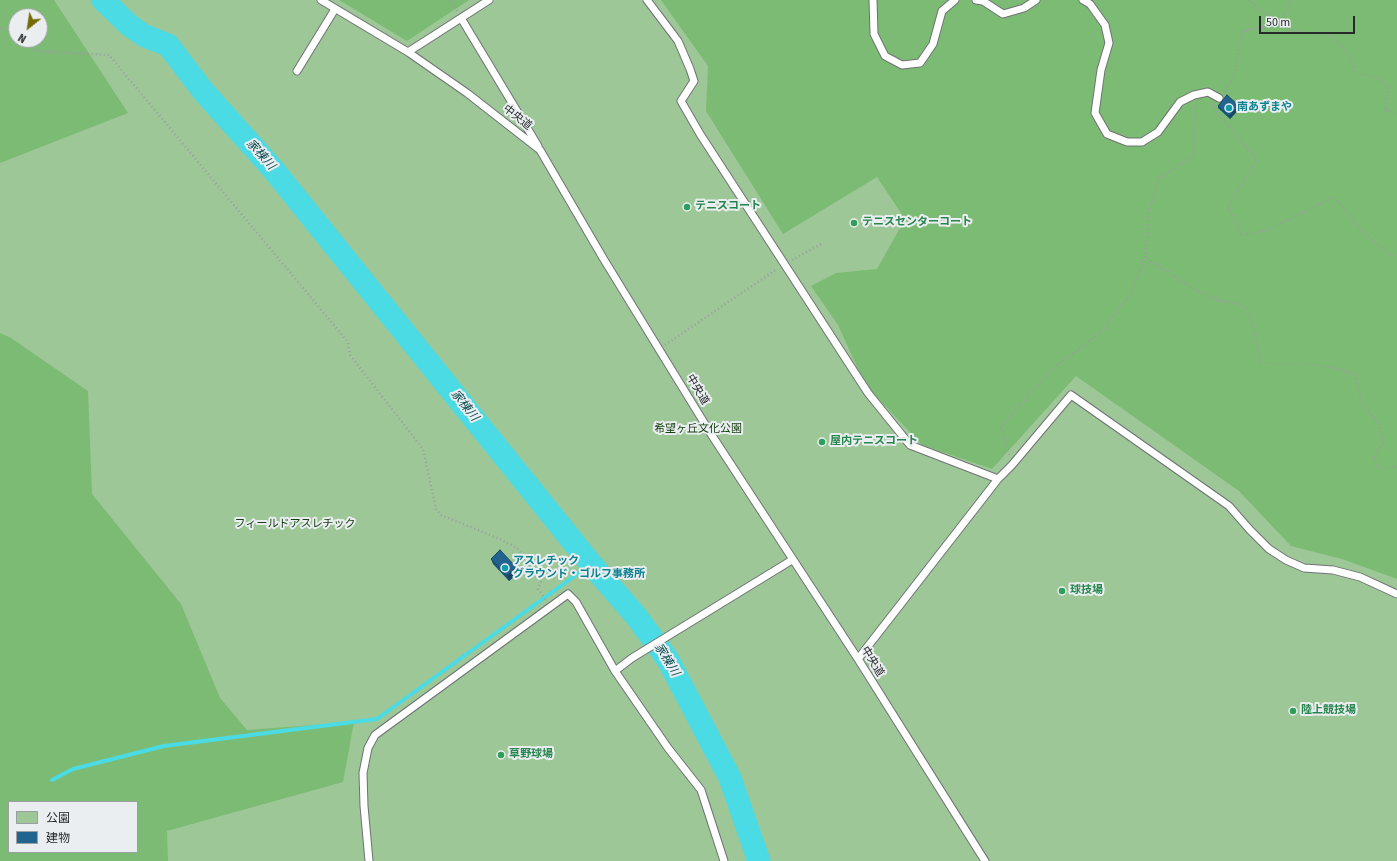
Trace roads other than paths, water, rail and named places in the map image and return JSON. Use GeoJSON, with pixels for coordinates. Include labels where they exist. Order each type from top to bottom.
{"type":"FeatureCollection","features":[{"type":"Feature","properties":{"kind":"lane","name":"中央道"},"geometry":{"type":"LineString","coordinates":[[321,0],[408,52],[467,93],[540,150],[711,434],[858,659],[985,861]]}},
{"type":"Feature","properties":{"kind":"lane"},"geometry":{"type":"LineString","coordinates":[[408,52],[489,0]]}},
{"type":"Feature","properties":{"kind":"lane"},"geometry":{"type":"LineString","coordinates":[[647,0],[678,41],[690,69],[694,81],[681,100],[700,134],[868,393],[910,445],[998,479]]}},
{"type":"Feature","properties":{"kind":"lane"},"geometry":{"type":"LineString","coordinates":[[873,0],[874,34],[886,56],[902,65],[920,63],[933,44],[942,11],[955,0]]}},
{"type":"Feature","properties":{"kind":"lane"},"geometry":{"type":"LineString","coordinates":[[976,0],[983,1],[1003,14],[1024,8],[1036,0]]}},
{"type":"Feature","properties":{"kind":"lane"},"geometry":{"type":"LineString","coordinates":[[1083,0],[1090,4],[1105,25],[1109,44],[1101,70],[1094,113],[1107,134],[1127,142],[1142,142],[1158,132],[1180,102],[1194,95],[1208,92],[1219,98]]}},
{"type":"Feature","properties":{"kind":"lane"},"geometry":{"type":"LineString","coordinates":[[297,72],[335,9]]}},
{"type":"Feature","properties":{"kind":"lane"},"geometry":{"type":"LineString","coordinates":[[461,18],[540,150]]}},
{"type":"Feature","properties":{"kind":"lane"},"geometry":{"type":"LineString","coordinates":[[858,659],[998,479],[1012,465],[1071,395],[1229,506],[1269,549],[1286,560],[1304,568],[1333,570],[1360,577],[1397,594]]}},
{"type":"Feature","properties":{"kind":"lane"},"geometry":{"type":"LineString","coordinates":[[616,671],[632,658],[792,560]]}},
{"type":"Feature","properties":{"kind":"lane"},"geometry":{"type":"LineString","coordinates":[[370,861],[364,806],[363,773],[368,748],[375,735],[568,594],[576,602],[616,671],[668,748],[701,790],[724,861]]}},
{"type":"Feature","properties":{"kind":"waterway","name":"家棟川"},"geometry":{"type":"LineString","coordinates":[[103,0],[130,26],[145,36],[168,45],[203,91],[272,168],[591,564],[636,616],[668,660],[730,778],[759,861]]}},
{"type":"Feature","properties":{"kind":"waterway"},"geometry":{"type":"LineString","coordinates":[[52,780],[73,769],[164,746],[377,719],[591,564]]}},
{"type":"Feature","properties":{"kind":"place","name":"南あずまや"},"geometry":{"type":"Point","coordinates":[1229,108]}},
{"type":"Feature","properties":{"kind":"place","name":"テニスコート"},"geometry":{"type":"Point","coordinates":[687,207]}},
{"type":"Feature","properties":{"kind":"place","name":"テニスセンターコート"},"geometry":{"type":"Point","coordinates":[854,223]}},
{"type":"Feature","properties":{"kind":"place","name":"屋内テニスコート"},"geometry":{"type":"Point","coordinates":[822,442]}},
{"type":"Feature","properties":{"kind":"place","name":"アスレチック グラウンド・ゴルフ事務所"},"geometry":{"type":"Point","coordinates":[505,568]}},
{"type":"Feature","properties":{"kind":"place","name":"球技場"},"geometry":{"type":"Point","coordinates":[1062,591]}},
{"type":"Feature","properties":{"kind":"place","name":"陸上競技場"},"geometry":{"type":"Point","coordinates":[1293,711]}},
{"type":"Feature","properties":{"kind":"place","name":"草野球場"},"geometry":{"type":"Point","coordinates":[501,755]}},
{"type":"Feature","properties":{"kind":"park label","name":"希望ヶ丘文化公園"},"geometry":{"type":"Point","coordinates":[698,430]}},
{"type":"Feature","properties":{"kind":"park label","name":"フィールドアスレチック"},"geometry":{"type":"Point","coordinates":[295,525]}}]}
